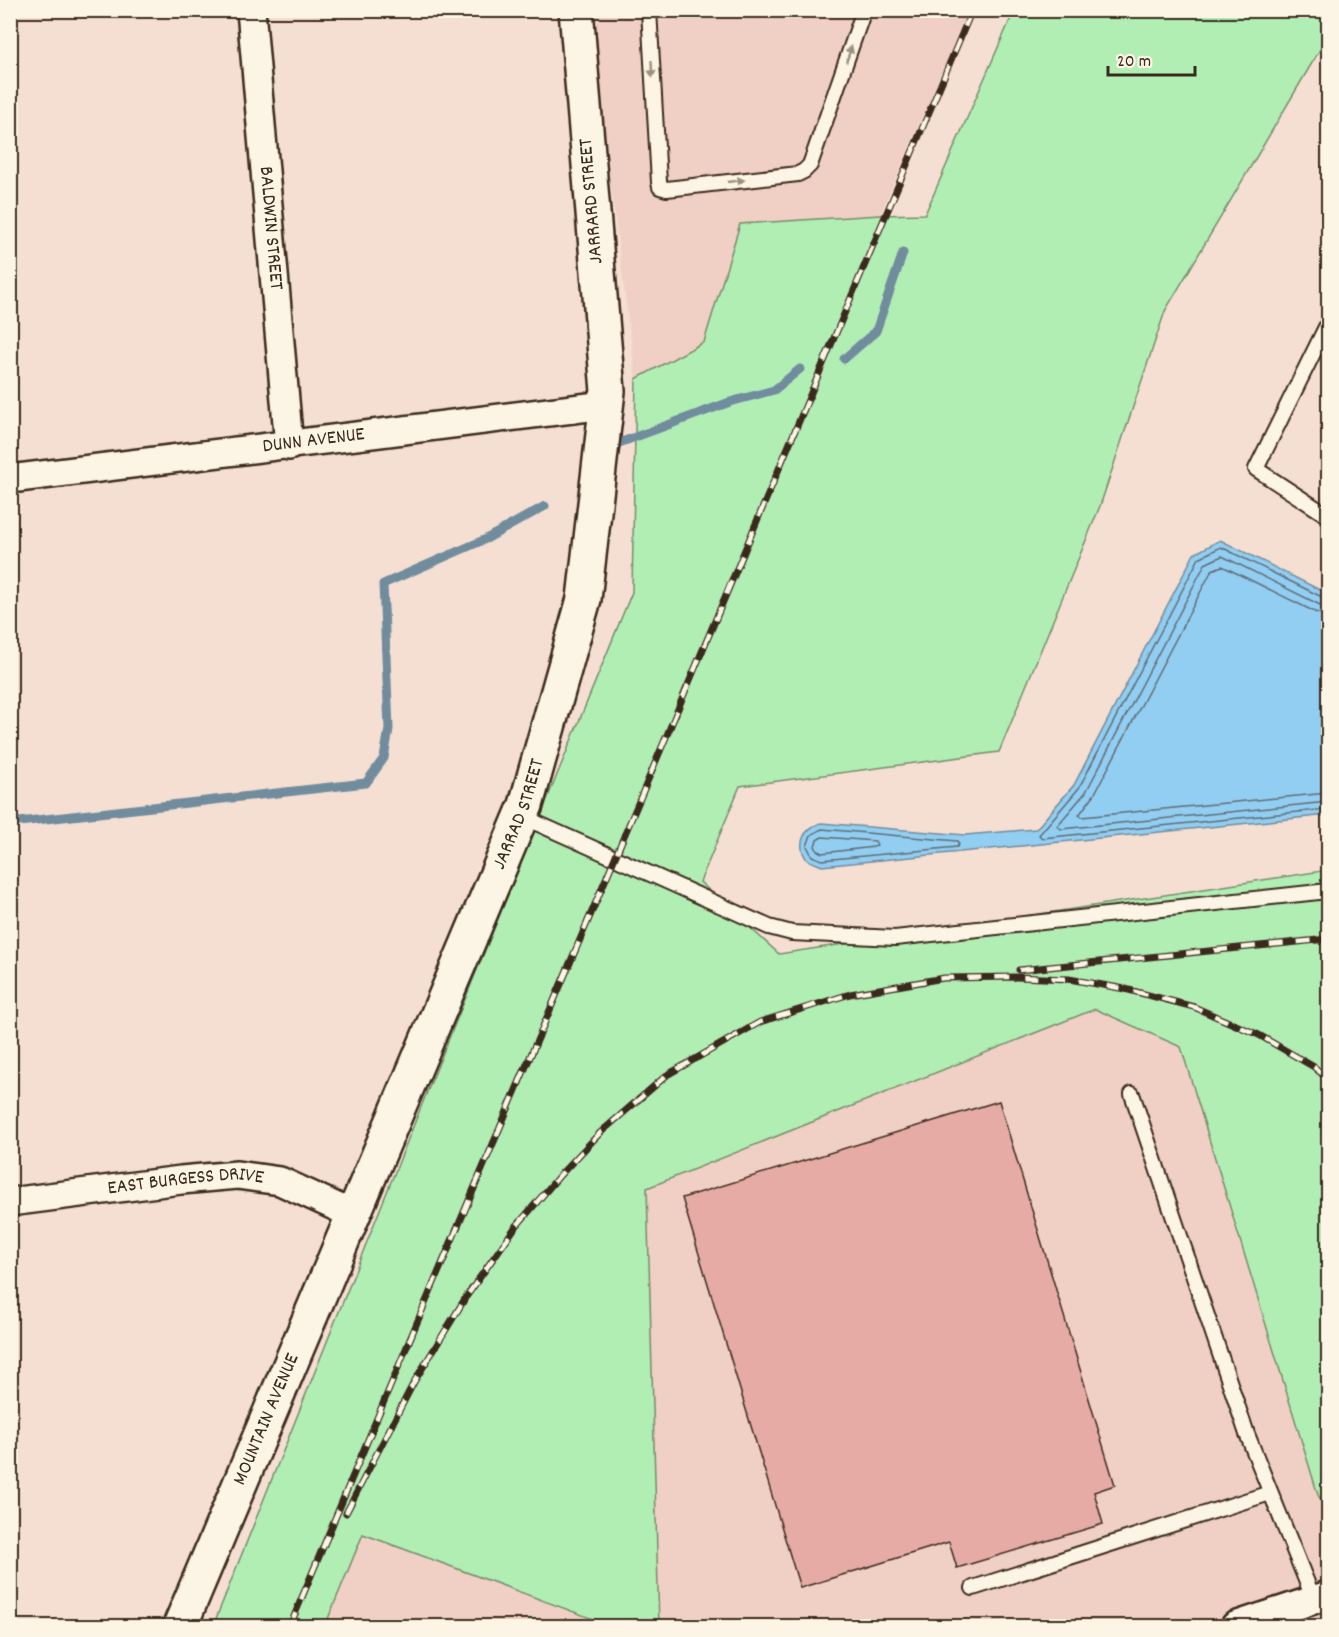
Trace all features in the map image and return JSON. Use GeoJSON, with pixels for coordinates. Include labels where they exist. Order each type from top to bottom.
{"type":"FeatureCollection","features":[{"type":"Feature","properties":{"kind":"street","name":"BALDWIN STREET"},"geometry":{"type":"LineString","coordinates":[[252,10],[289,446]]}},
{"type":"Feature","properties":{"kind":"street","name":"JARRARD STREET"},"geometry":{"type":"LineString","coordinates":[[576,10],[608,391]]}},
{"type":"Feature","properties":{"kind":"street","name":"DUNN AVENUE"},"geometry":{"type":"LineString","coordinates":[[10,479],[597,406],[608,391]]}},
{"type":"Feature","properties":{"kind":"street","name":"JARRAD STREET"},"geometry":{"type":"LineString","coordinates":[[354,1215],[526,806],[584,599],[608,391]]}},
{"type":"Feature","properties":{"kind":"street","name":"EAST BURGESS DRIVE"},"geometry":{"type":"LineString","coordinates":[[10,1202],[237,1175],[280,1181],[354,1215]]}},
{"type":"Feature","properties":{"kind":"street","name":"MOUNTAIN AVENUE"},"geometry":{"type":"LineString","coordinates":[[180,1626],[354,1215]]}},
{"type":"Feature","properties":{"kind":"street"},"geometry":{"type":"LineString","coordinates":[[1235,1626],[1321,1597]]}},
{"type":"Feature","properties":{"kind":"lane"},"geometry":{"type":"LineString","coordinates":[[649,10],[659,182],[660,187],[667,189],[798,174],[804,171],[810,165],[864,10]]}},
{"type":"Feature","properties":{"kind":"lane"},"geometry":{"type":"LineString","coordinates":[[1329,323],[1256,469],[1329,516]]}},
{"type":"Feature","properties":{"kind":"lane"},"geometry":{"type":"LineString","coordinates":[[521,816],[770,927],[792,933],[895,938],[1329,891]]}},
{"type":"Feature","properties":{"kind":"lane"},"geometry":{"type":"LineString","coordinates":[[1132,1094],[1247,1434],[1270,1493],[1321,1597]]}},
{"type":"Feature","properties":{"kind":"lane"},"geometry":{"type":"LineString","coordinates":[[973,1588],[1270,1493]]}},
{"type":"Feature","properties":{"kind":"shaded area"},"geometry":{"type":"Polygon","coordinates":[[[588,11],[968,11],[880,215],[740,224],[704,342],[636,379],[588,11]]]}},
{"type":"Feature","properties":{"kind":"shaded area"},"geometry":{"type":"Polygon","coordinates":[[[1095,1009],[1181,1047],[1318,1495],[1328,1513],[1328,1626],[659,1626],[646,1188],[1095,1009]]]}},
{"type":"Feature","properties":{"kind":"shaded area"},"geometry":{"type":"Polygon","coordinates":[[[363,1534],[612,1626],[325,1626],[363,1534]]]}},
{"type":"Feature","properties":{"kind":"green space"},"geometry":{"type":"Polygon","coordinates":[[[1014,11],[1328,11],[1328,36],[1165,311],[1100,506],[999,752],[740,786],[700,882],[779,954],[1328,870],[1328,1513],[1318,1495],[1181,1047],[1095,1009],[647,1188],[659,1626],[612,1626],[363,1534],[325,1626],[213,1626],[425,1097],[632,592],[636,379],[704,342],[740,224],[925,214],[1014,11]]]}},
{"type":"Feature","properties":{"kind":"water"},"geometry":{"type":"Polygon","coordinates":[[[1220,540],[1328,594],[1328,815],[822,866],[807,860],[802,848],[803,838],[810,829],[821,823],[965,835],[1036,829],[1074,785],[1194,554],[1220,540]]]}},
{"type":"Feature","properties":{"kind":"building"},"geometry":{"type":"Polygon","coordinates":[[[999,1101],[1115,1485],[1094,1492],[1103,1524],[957,1568],[949,1542],[800,1588],[682,1198],[999,1101]]]}},
{"type":"Feature","properties":{"kind":"waterway"},"geometry":{"type":"LineString","coordinates":[[844,359],[876,331],[903,253]]}},
{"type":"Feature","properties":{"kind":"waterway"},"geometry":{"type":"LineString","coordinates":[[619,443],[730,402],[774,390],[800,369]]}},
{"type":"Feature","properties":{"kind":"waterway"},"geometry":{"type":"LineString","coordinates":[[10,823],[366,783],[384,758],[389,729],[383,584],[486,539],[545,506]]}},
{"type":"Feature","properties":{"kind":"railway"},"geometry":{"type":"LineString","coordinates":[[290,1626],[972,10]]}},
{"type":"Feature","properties":{"kind":"railway"},"geometry":{"type":"LineString","coordinates":[[1019,970],[1328,939]]}},
{"type":"Feature","properties":{"kind":"railway"},"geometry":{"type":"LineString","coordinates":[[346,1513],[414,1382],[466,1297],[514,1229],[600,1133],[667,1075],[760,1022],[850,994],[944,978],[1069,979],[1125,989],[1194,1007],[1259,1035],[1314,1067],[1328,1079]]}}]}
